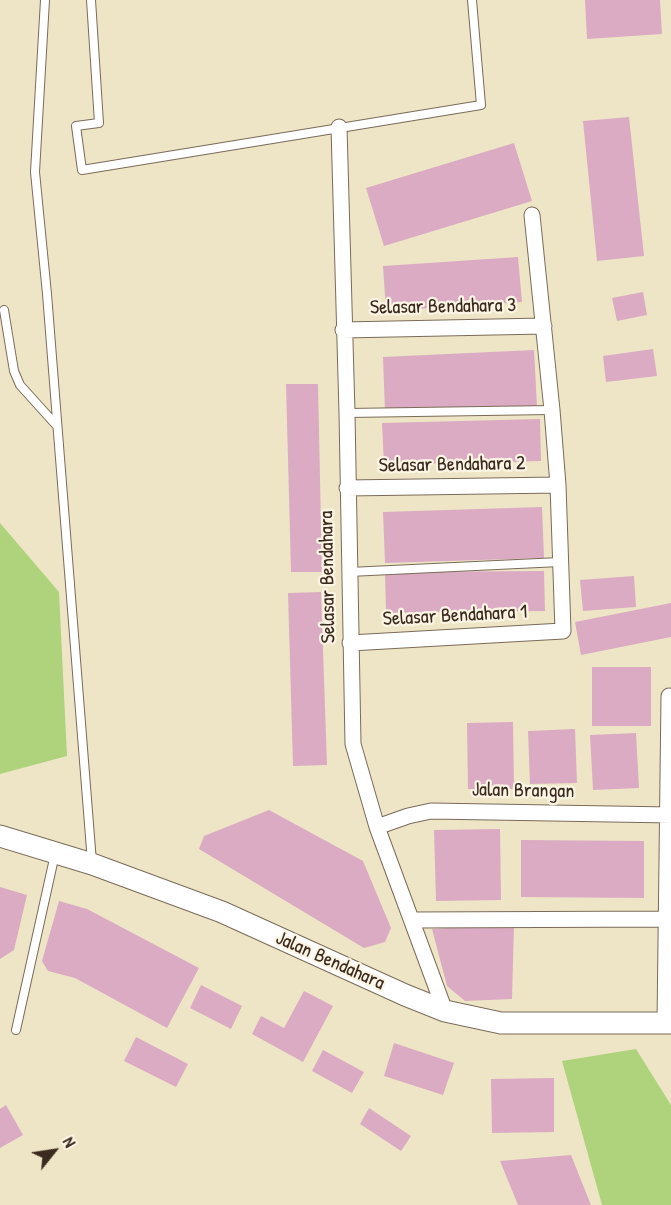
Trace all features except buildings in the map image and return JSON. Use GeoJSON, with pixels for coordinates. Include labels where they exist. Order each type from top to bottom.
{"type":"FeatureCollection","features":[{"type":"Feature","properties":{"kind":"main road","name":"Jalan Bendahara"},"geometry":{"type":"LineString","coordinates":[[0,836],[92,864],[222,912],[445,1011],[501,1023],[668,1023]]}},
{"type":"Feature","properties":{"kind":"street","name":"Selasar Bendahara"},"geometry":{"type":"LineString","coordinates":[[339,127],[353,744],[377,826],[445,1011]]}},
{"type":"Feature","properties":{"kind":"street"},"geometry":{"type":"LineString","coordinates":[[532,214],[558,484],[560,562]]}},
{"type":"Feature","properties":{"kind":"street","name":"Selasar Bendahara 3"},"geometry":{"type":"LineString","coordinates":[[343,330],[544,326]]}},
{"type":"Feature","properties":{"kind":"street","name":"Selasar Bendahara 2"},"geometry":{"type":"LineString","coordinates":[[347,488],[558,484]]}},
{"type":"Feature","properties":{"kind":"street","name":"Selasar Bendahara 1"},"geometry":{"type":"LineString","coordinates":[[350,643],[563,631],[560,562]]}},
{"type":"Feature","properties":{"kind":"street"},"geometry":{"type":"LineString","coordinates":[[668,1023],[669,696]]}},
{"type":"Feature","properties":{"kind":"street","name":"Jalan Brangan"},"geometry":{"type":"LineString","coordinates":[[377,826],[431,811],[670,815]]}},
{"type":"Feature","properties":{"kind":"street"},"geometry":{"type":"LineString","coordinates":[[411,920],[669,919]]}},
{"type":"Feature","properties":{"kind":"lane"},"geometry":{"type":"LineString","coordinates":[[45,0],[34,172],[47,294],[92,864]]}},
{"type":"Feature","properties":{"kind":"lane"},"geometry":{"type":"LineString","coordinates":[[91,0],[99,123],[76,126],[82,170],[481,105],[472,0]]}},
{"type":"Feature","properties":{"kind":"lane"},"geometry":{"type":"LineString","coordinates":[[4,310],[14,371],[20,385],[57,426]]}},
{"type":"Feature","properties":{"kind":"lane"},"geometry":{"type":"LineString","coordinates":[[347,413],[552,410]]}},
{"type":"Feature","properties":{"kind":"lane"},"geometry":{"type":"LineString","coordinates":[[349,572],[560,562]]}},
{"type":"Feature","properties":{"kind":"lane"},"geometry":{"type":"LineString","coordinates":[[16,1030],[55,852]]}},
{"type":"Feature","properties":{"kind":"green space"},"geometry":{"type":"Polygon","coordinates":[[[0,523],[59,592],[67,756],[0,774],[0,523]]]}},
{"type":"Feature","properties":{"kind":"green space"},"geometry":{"type":"Polygon","coordinates":[[[636,1049],[671,1105],[671,1205],[602,1205],[562,1061],[636,1049]]]}}]}
